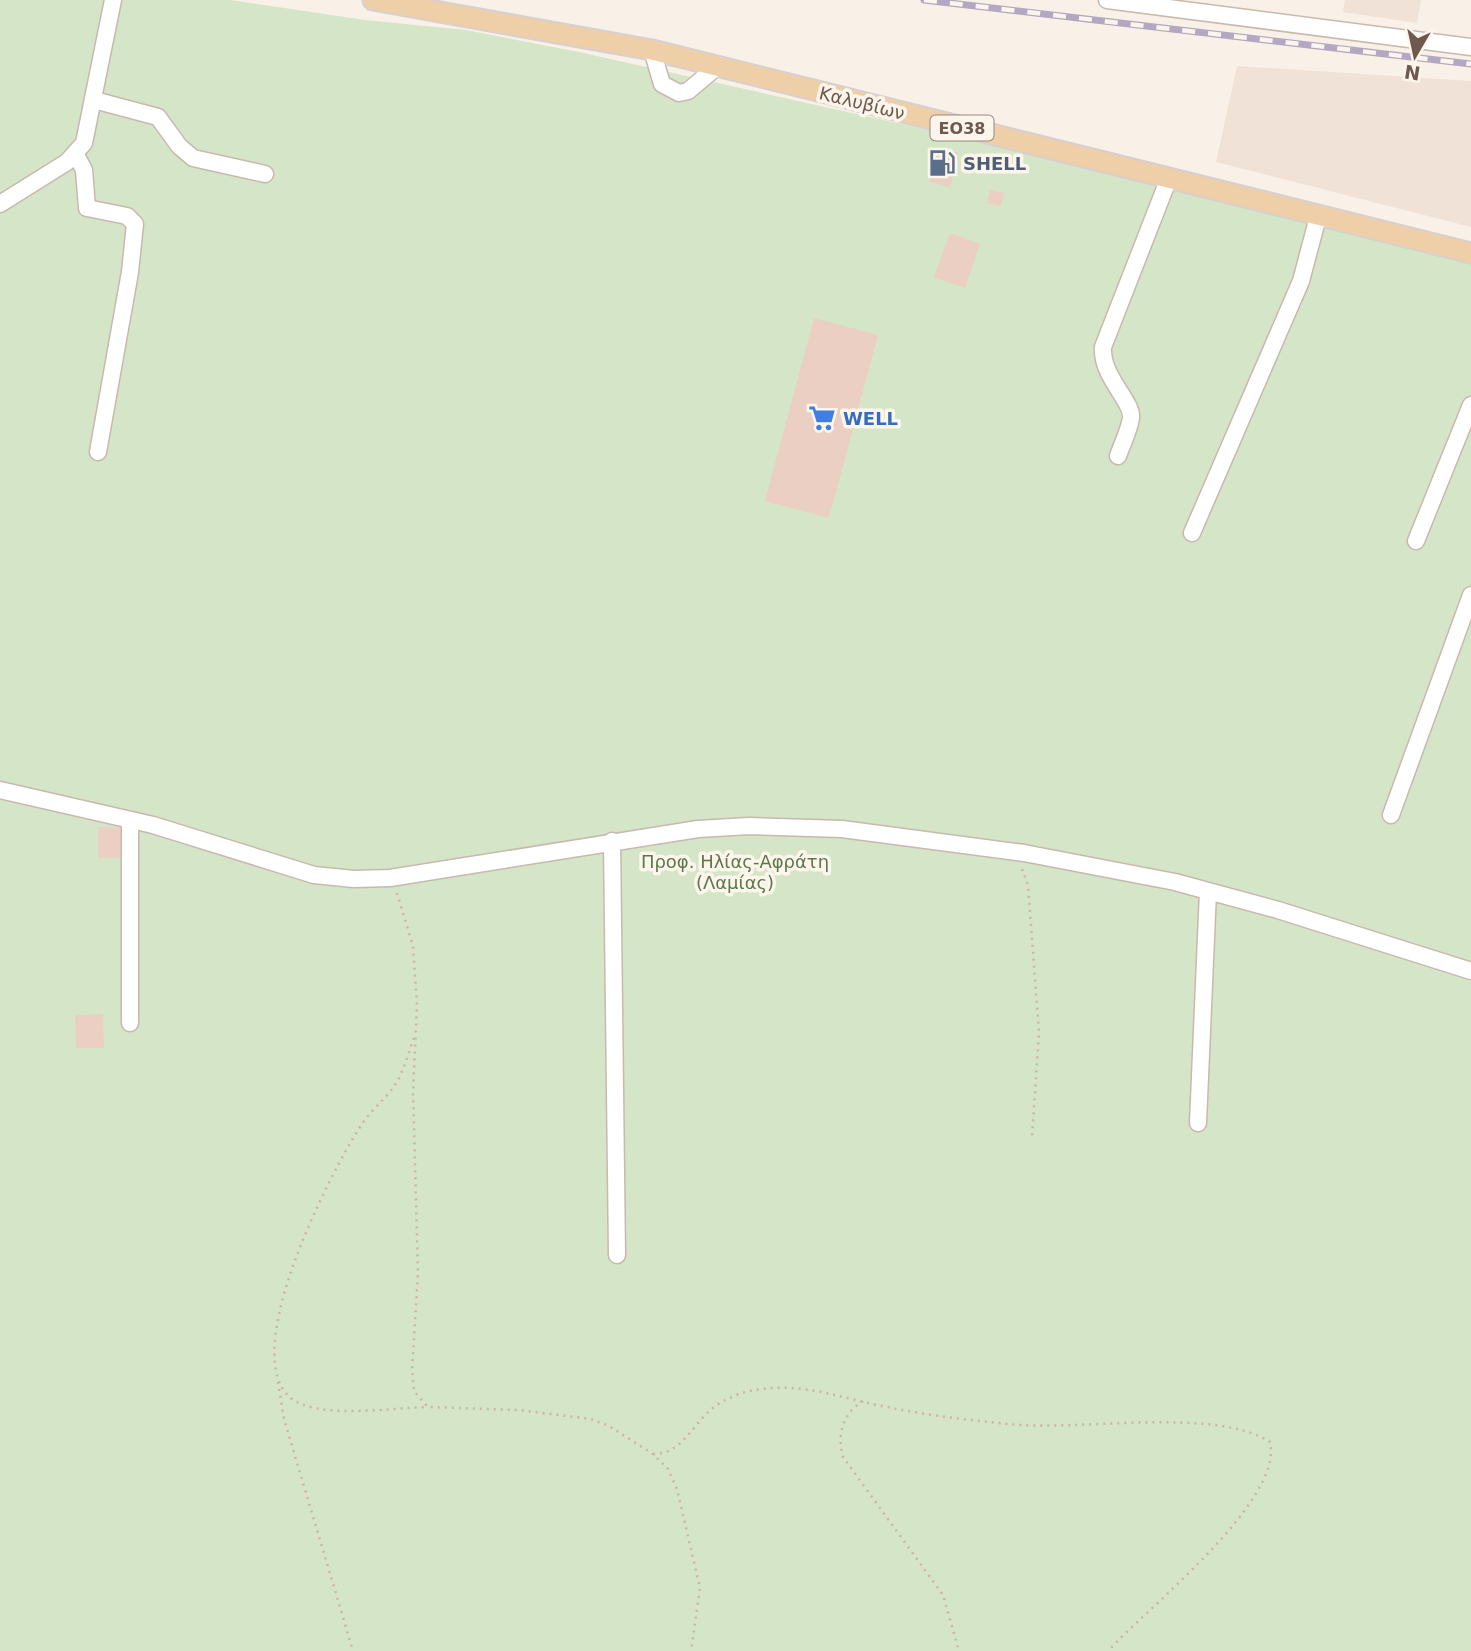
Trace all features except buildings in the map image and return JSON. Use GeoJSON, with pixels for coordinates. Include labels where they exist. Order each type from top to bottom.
{"type":"FeatureCollection","features":[{"type":"Feature","properties":{"kind":"main road","name":"Καλυβίων"},"geometry":{"type":"LineString","coordinates":[[373,0],[652,50],[719,65],[1318,217],[1471,253]]}},
{"type":"Feature","properties":{"kind":"main road"},"geometry":{"type":"LineString","coordinates":[[427,0],[452,13]]}},
{"type":"Feature","properties":{"kind":"street"},"geometry":{"type":"LineString","coordinates":[[0,204],[67,162],[86,136],[113,0]]}},
{"type":"Feature","properties":{"kind":"street"},"geometry":{"type":"LineString","coordinates":[[1107,0],[1471,47]]}},
{"type":"Feature","properties":{"kind":"street"},"geometry":{"type":"LineString","coordinates":[[652,50],[662,84],[679,93],[688,90],[719,65]]}},
{"type":"Feature","properties":{"kind":"street"},"geometry":{"type":"LineString","coordinates":[[94,100],[158,117],[178,146],[193,158],[265,174]]}},
{"type":"Feature","properties":{"kind":"street"},"geometry":{"type":"LineString","coordinates":[[75,153],[84,170],[87,208],[127,216],[135,224],[130,272],[98,452]]}},
{"type":"Feature","properties":{"kind":"street"},"geometry":{"type":"LineString","coordinates":[[1118,456],[1131,417],[1102,360],[1103,347],[1169,178]]}},
{"type":"Feature","properties":{"kind":"street"},"geometry":{"type":"LineString","coordinates":[[1192,533],[1301,281],[1318,217]]}},
{"type":"Feature","properties":{"kind":"street"},"geometry":{"type":"LineString","coordinates":[[1416,541],[1471,405]]}},
{"type":"Feature","properties":{"kind":"street"},"geometry":{"type":"LineString","coordinates":[[1391,815],[1471,595]]}},
{"type":"Feature","properties":{"kind":"street"},"geometry":{"type":"LineString","coordinates":[[0,790],[130,820],[314,875],[354,879],[390,878],[698,829],[797,826],[896,834],[1142,875],[1279,910],[1471,971]]}},
{"type":"Feature","properties":{"kind":"street"},"geometry":{"type":"LineString","coordinates":[[130,820],[130,1023]]}},
{"type":"Feature","properties":{"kind":"street"},"geometry":{"type":"LineString","coordinates":[[612,841],[617,1255]]}},
{"type":"Feature","properties":{"kind":"street"},"geometry":{"type":"LineString","coordinates":[[1198,1123],[1208,891]]}},
{"type":"Feature","properties":{"kind":"path"},"geometry":{"type":"LineString","coordinates":[[1009,852],[1021,867],[1028,886],[1038,1033],[1032,1137]]}},
{"type":"Feature","properties":{"kind":"path"},"geometry":{"type":"LineString","coordinates":[[390,878],[408,921],[413,946],[417,1005],[413,1092],[418,1273],[411,1371],[414,1391],[428,1407]]}},
{"type":"Feature","properties":{"kind":"path"},"geometry":{"type":"LineString","coordinates":[[353,1651],[284,1419],[272,1350],[276,1320],[298,1255],[344,1155],[363,1122],[399,1079],[415,1034]]}},
{"type":"Feature","properties":{"kind":"path"},"geometry":{"type":"LineString","coordinates":[[277,1379],[289,1397],[302,1404],[325,1408],[519,1410],[592,1419],[609,1426],[653,1454],[668,1469],[677,1489],[700,1588],[691,1651]]}},
{"type":"Feature","properties":{"kind":"path"},"geometry":{"type":"LineString","coordinates":[[653,1454],[666,1454],[676,1448],[712,1409],[732,1396],[762,1389],[797,1387],[863,1401],[1009,1425],[1121,1423],[1234,1428],[1256,1433],[1270,1442],[1273,1454],[1269,1471],[1232,1526],[1204,1559],[1108,1651]]}},
{"type":"Feature","properties":{"kind":"path"},"geometry":{"type":"LineString","coordinates":[[863,1401],[849,1413],[841,1428],[839,1444],[843,1458],[943,1595],[959,1651]]}},
{"type":"Feature","properties":{"kind":"shaded area"},"geometry":{"type":"Polygon","coordinates":[[[1345,0],[1421,0],[1417,23],[1343,12],[1345,0]]]}},
{"type":"Feature","properties":{"kind":"shaded area"},"geometry":{"type":"Polygon","coordinates":[[[1237,66],[1471,81],[1471,227],[1216,162],[1237,66]]]}},
{"type":"Feature","properties":{"kind":"green space","name":"Προφ. Ηλίας-Αφράτη (Λαμίας)"},"geometry":{"type":"Polygon","coordinates":[[[0,0],[230,0],[365,20],[466,30],[579,52],[1049,157],[1284,218],[1471,262],[1471,1651],[0,1651],[0,0]]]}},
{"type":"Feature","properties":{"kind":"railway"},"geometry":{"type":"LineString","coordinates":[[924,0],[1471,64]]}},
{"type":"Feature","properties":{"kind":"place","name":"SHELL"},"geometry":{"type":"Point","coordinates":[942,163]}},
{"type":"Feature","properties":{"kind":"place","name":"WELL"},"geometry":{"type":"Point","coordinates":[822,418]}}]}
